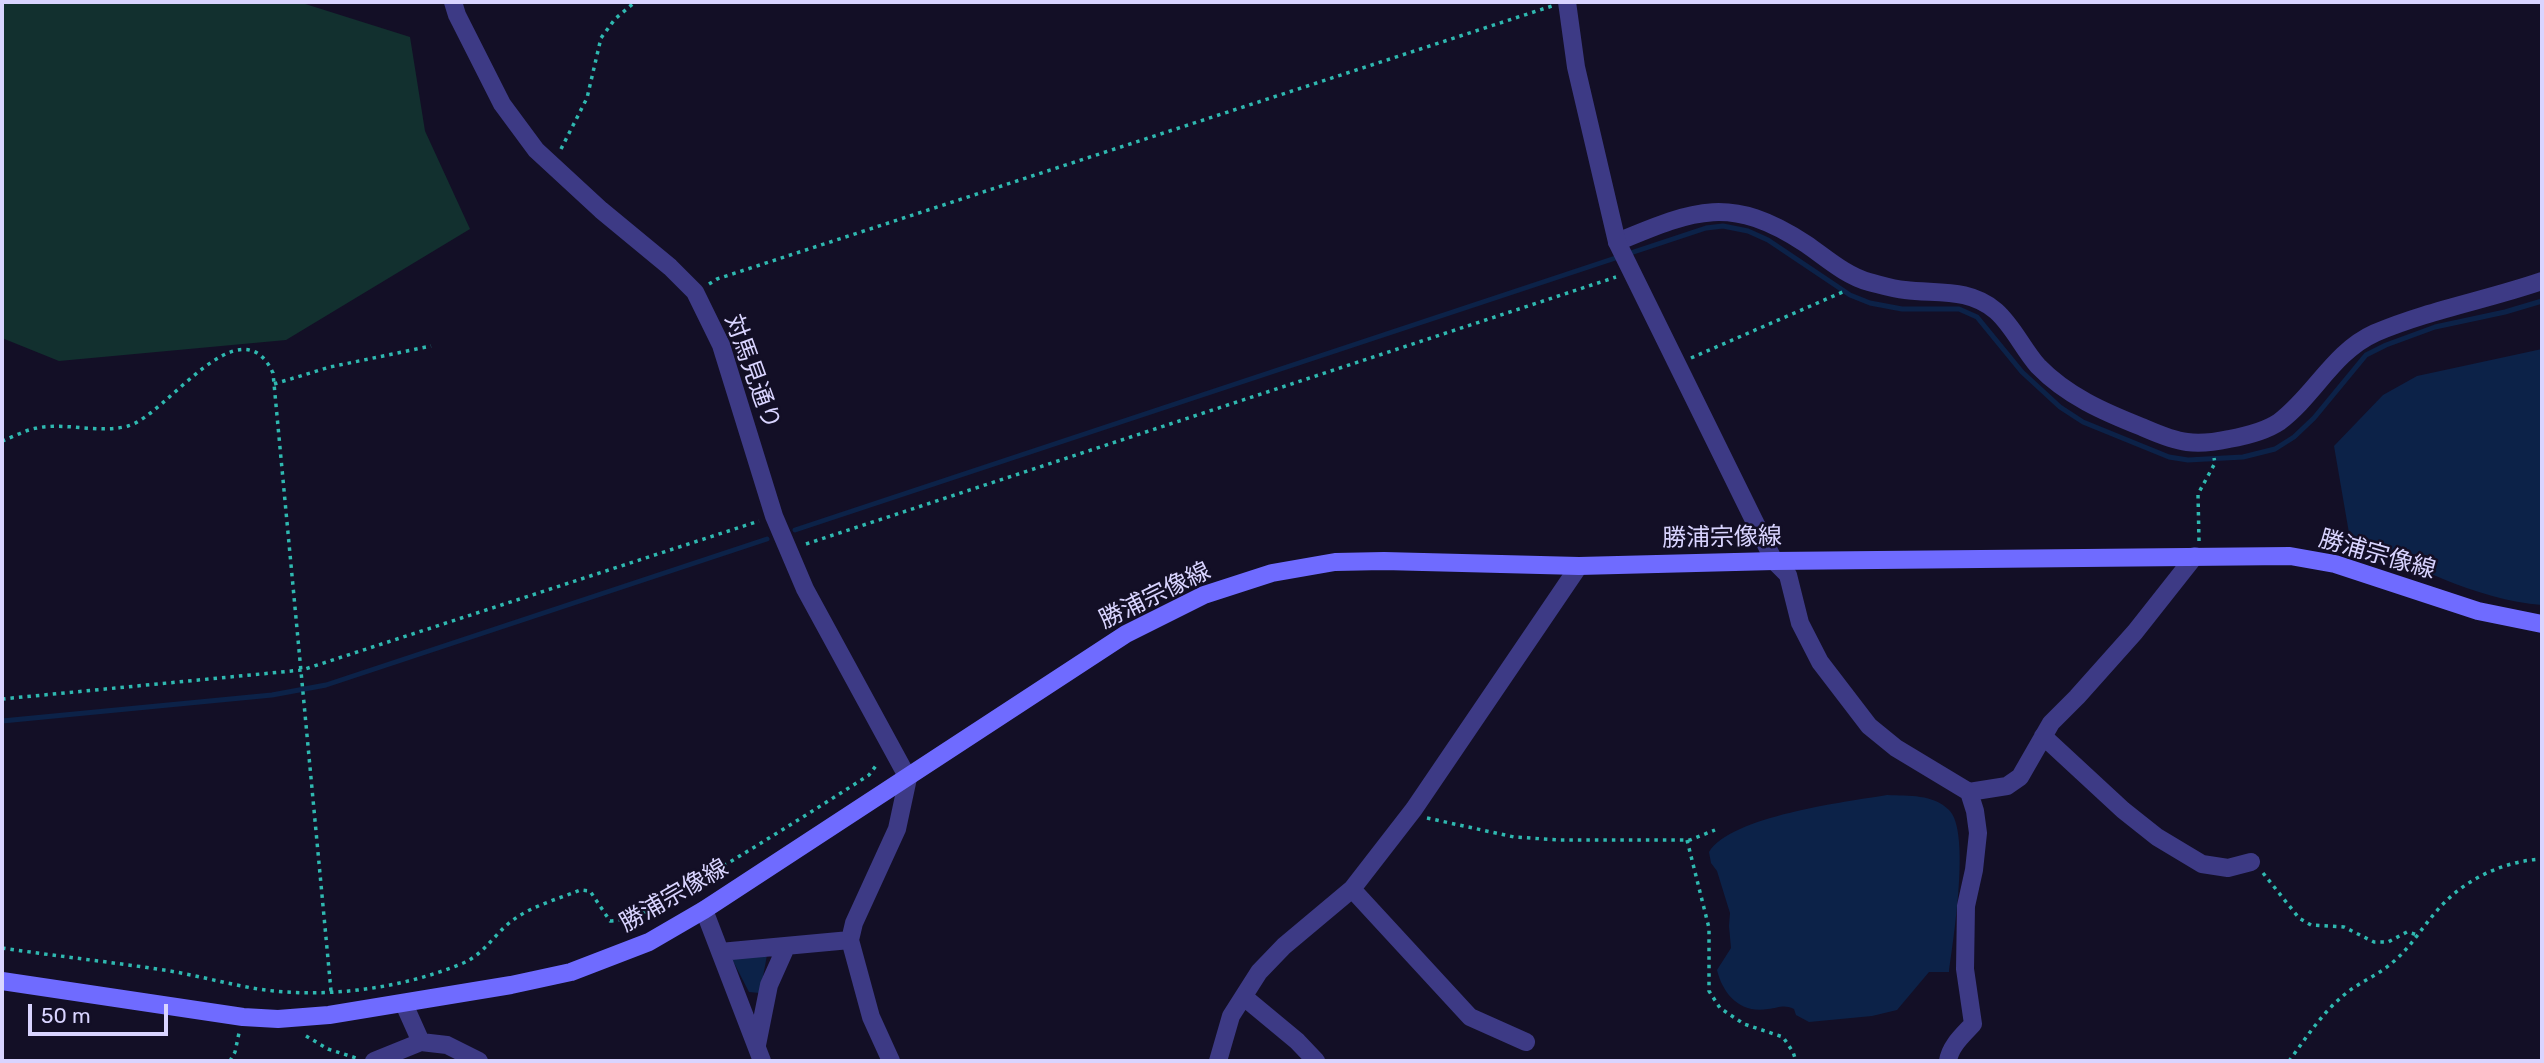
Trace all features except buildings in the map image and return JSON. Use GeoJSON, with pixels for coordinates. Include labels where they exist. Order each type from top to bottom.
{"type":"FeatureCollection","features":[{"type":"Feature","properties":{"kind":"main road","name":"勝浦宗像線"},"geometry":{"type":"LineString","coordinates":[[2,981],[243,1017],[294,1017],[404,1004],[571,972],[649,942],[704,910],[1126,634],[1205,595],[1272,573],[1335,562],[1579,566],[1774,561],[2290,556],[2335,564],[2478,611],[2542,624]]}},
{"type":"Feature","properties":{"kind":"street","name":"対馬見通り"},"geometry":{"type":"LineString","coordinates":[[453,2],[502,104],[536,150],[695,292],[721,345],[774,516],[805,589],[908,778]]}},
{"type":"Feature","properties":{"kind":"street"},"geometry":{"type":"LineString","coordinates":[[1560,4],[1624,257],[1774,561],[1788,575],[1800,623],[1820,662],[1861,716],[1896,748],[1969,792],[2007,786],[2020,777],[2051,723],[2135,632],[2195,556]]}},
{"type":"Feature","properties":{"kind":"street"},"geometry":{"type":"LineString","coordinates":[[1624,257],[1677,217],[1713,211],[1746,214],[1796,237],[1866,281],[1904,290],[1953,292],[1976,298],[1997,312],[2037,365],[2061,387],[2094,407],[2166,437],[2187,442],[2213,442],[2262,431],[2278,423],[2298,405],[2333,363],[2373,334],[2542,281]]}},
{"type":"Feature","properties":{"kind":"street"},"geometry":{"type":"LineString","coordinates":[[1218,1061],[1231,1016],[1259,972],[1284,946],[1352,890],[1414,809],[1579,566]]}},
{"type":"Feature","properties":{"kind":"street"},"geometry":{"type":"LineString","coordinates":[[2043,736],[2157,838],[2202,864],[2228,868],[2251,862]]}},
{"type":"Feature","properties":{"kind":"street"},"geometry":{"type":"LineString","coordinates":[[891,1061],[871,1017],[850,940],[854,923],[897,829],[908,778]]}},
{"type":"Feature","properties":{"kind":"street"},"geometry":{"type":"LineString","coordinates":[[1948,1061],[1958,1039],[1973,1024],[1965,969],[1966,918],[1978,833],[1969,792]]}},
{"type":"Feature","properties":{"kind":"street"},"geometry":{"type":"LineString","coordinates":[[1352,890],[1470,1017],[1525,1042]]}},
{"type":"Feature","properties":{"kind":"street"},"geometry":{"type":"LineString","coordinates":[[704,910],[759,1053]]}},
{"type":"Feature","properties":{"kind":"street"},"geometry":{"type":"LineString","coordinates":[[720,952],[850,940]]}},
{"type":"Feature","properties":{"kind":"street"},"geometry":{"type":"LineString","coordinates":[[759,1053],[769,985],[786,947]]}},
{"type":"Feature","properties":{"kind":"street"},"geometry":{"type":"LineString","coordinates":[[1244,997],[1297,1041],[1316,1061]]}},
{"type":"Feature","properties":{"kind":"street"},"geometry":{"type":"LineString","coordinates":[[404,1004],[421,1042]]}},
{"type":"Feature","properties":{"kind":"street"},"geometry":{"type":"LineString","coordinates":[[374,1061],[421,1042],[447,1045],[479,1061]]}},
{"type":"Feature","properties":{"kind":"path"},"geometry":{"type":"LineString","coordinates":[[555,168],[568,133],[587,98],[601,38],[615,19],[635,2]]}},
{"type":"Feature","properties":{"kind":"path"},"geometry":{"type":"LineString","coordinates":[[695,292],[717,279],[1560,4]]}},
{"type":"Feature","properties":{"kind":"path"},"geometry":{"type":"LineString","coordinates":[[788,550],[1624,257]]}},
{"type":"Feature","properties":{"kind":"path"},"geometry":{"type":"LineString","coordinates":[[1676,365],[1866,281]]}},
{"type":"Feature","properties":{"kind":"path"},"geometry":{"type":"LineString","coordinates":[[274,384],[330,367],[431,346]]}},
{"type":"Feature","properties":{"kind":"path"},"geometry":{"type":"LineString","coordinates":[[2,442],[36,428],[118,428],[132,425],[163,404],[205,365],[221,355],[249,350],[260,353],[266,359],[273,373],[331,991]]}},
{"type":"Feature","properties":{"kind":"path"},"geometry":{"type":"LineString","coordinates":[[2195,556],[2200,540],[2197,494],[2215,463],[2213,442]]}},
{"type":"Feature","properties":{"kind":"path"},"geometry":{"type":"LineString","coordinates":[[2,699],[302,670],[774,516]]}},
{"type":"Feature","properties":{"kind":"path"},"geometry":{"type":"LineString","coordinates":[[2,948],[166,971],[260,989],[331,991],[408,981],[462,964],[481,953],[511,922],[526,912],[580,890],[590,891],[610,921],[622,920],[651,909],[763,843],[869,775],[890,747]]}},
{"type":"Feature","properties":{"kind":"path"},"geometry":{"type":"LineString","coordinates":[[1414,809],[1430,820],[1514,837],[1560,840],[1687,840],[1715,830]]}},
{"type":"Feature","properties":{"kind":"path"},"geometry":{"type":"LineString","coordinates":[[1687,840],[1709,929],[1709,991],[1720,1007],[1744,1024],[1783,1037],[1796,1061]]}},
{"type":"Feature","properties":{"kind":"path"},"geometry":{"type":"LineString","coordinates":[[2290,1061],[2329,1008],[2346,993],[2391,964],[2448,899],[2486,873],[2503,865],[2542,859]]}},
{"type":"Feature","properties":{"kind":"path"},"geometry":{"type":"LineString","coordinates":[[2251,862],[2267,877],[2299,918],[2311,925],[2344,928],[2374,942],[2388,942],[2407,932],[2418,935]]}},
{"type":"Feature","properties":{"kind":"path"},"geometry":{"type":"LineString","coordinates":[[230,1061],[243,1017]]}},
{"type":"Feature","properties":{"kind":"path"},"geometry":{"type":"LineString","coordinates":[[294,1017],[305,1035],[328,1049],[365,1061]]}},
{"type":"Feature","properties":{"kind":"green space"},"geometry":{"type":"Polygon","coordinates":[[[2,2],[299,2],[410,37],[425,131],[470,229],[286,340],[59,361],[2,338],[2,2]]]}},
{"type":"Feature","properties":{"kind":"water"},"geometry":{"type":"Polygon","coordinates":[[[2542,349],[2542,605],[2492,596],[2442,579],[2349,533],[2334,446],[2383,395],[2417,376],[2542,349]]]}},
{"type":"Feature","properties":{"kind":"water"},"geometry":{"type":"Polygon","coordinates":[[[1887,795],[1936,801],[1949,810],[1955,822],[1959,840],[1959,887],[1949,972],[1929,972],[1897,1010],[1872,1016],[1809,1022],[1796,1015],[1794,1009],[1749,1009],[1735,1001],[1724,987],[1717,970],[1731,948],[1730,913],[1709,852],[1721,840],[1764,820],[1887,795]]]}},
{"type":"Feature","properties":{"kind":"water"},"geometry":{"type":"Polygon","coordinates":[[[767,955],[760,993],[749,992],[732,959],[767,955]]]}},
{"type":"Feature","properties":{"kind":"waterway"},"geometry":{"type":"LineString","coordinates":[[795,530],[1706,228],[1723,226],[1748,231],[1768,240],[1850,295],[1870,303],[1902,309],[1959,309],[1977,317],[2022,372],[2060,407],[2083,422],[2169,457],[2188,460],[2243,457],[2275,449],[2294,437],[2314,418],[2366,355],[2435,327],[2542,301]]}},
{"type":"Feature","properties":{"kind":"waterway"},"geometry":{"type":"LineString","coordinates":[[2,721],[272,695],[326,685],[767,539]]}}]}
